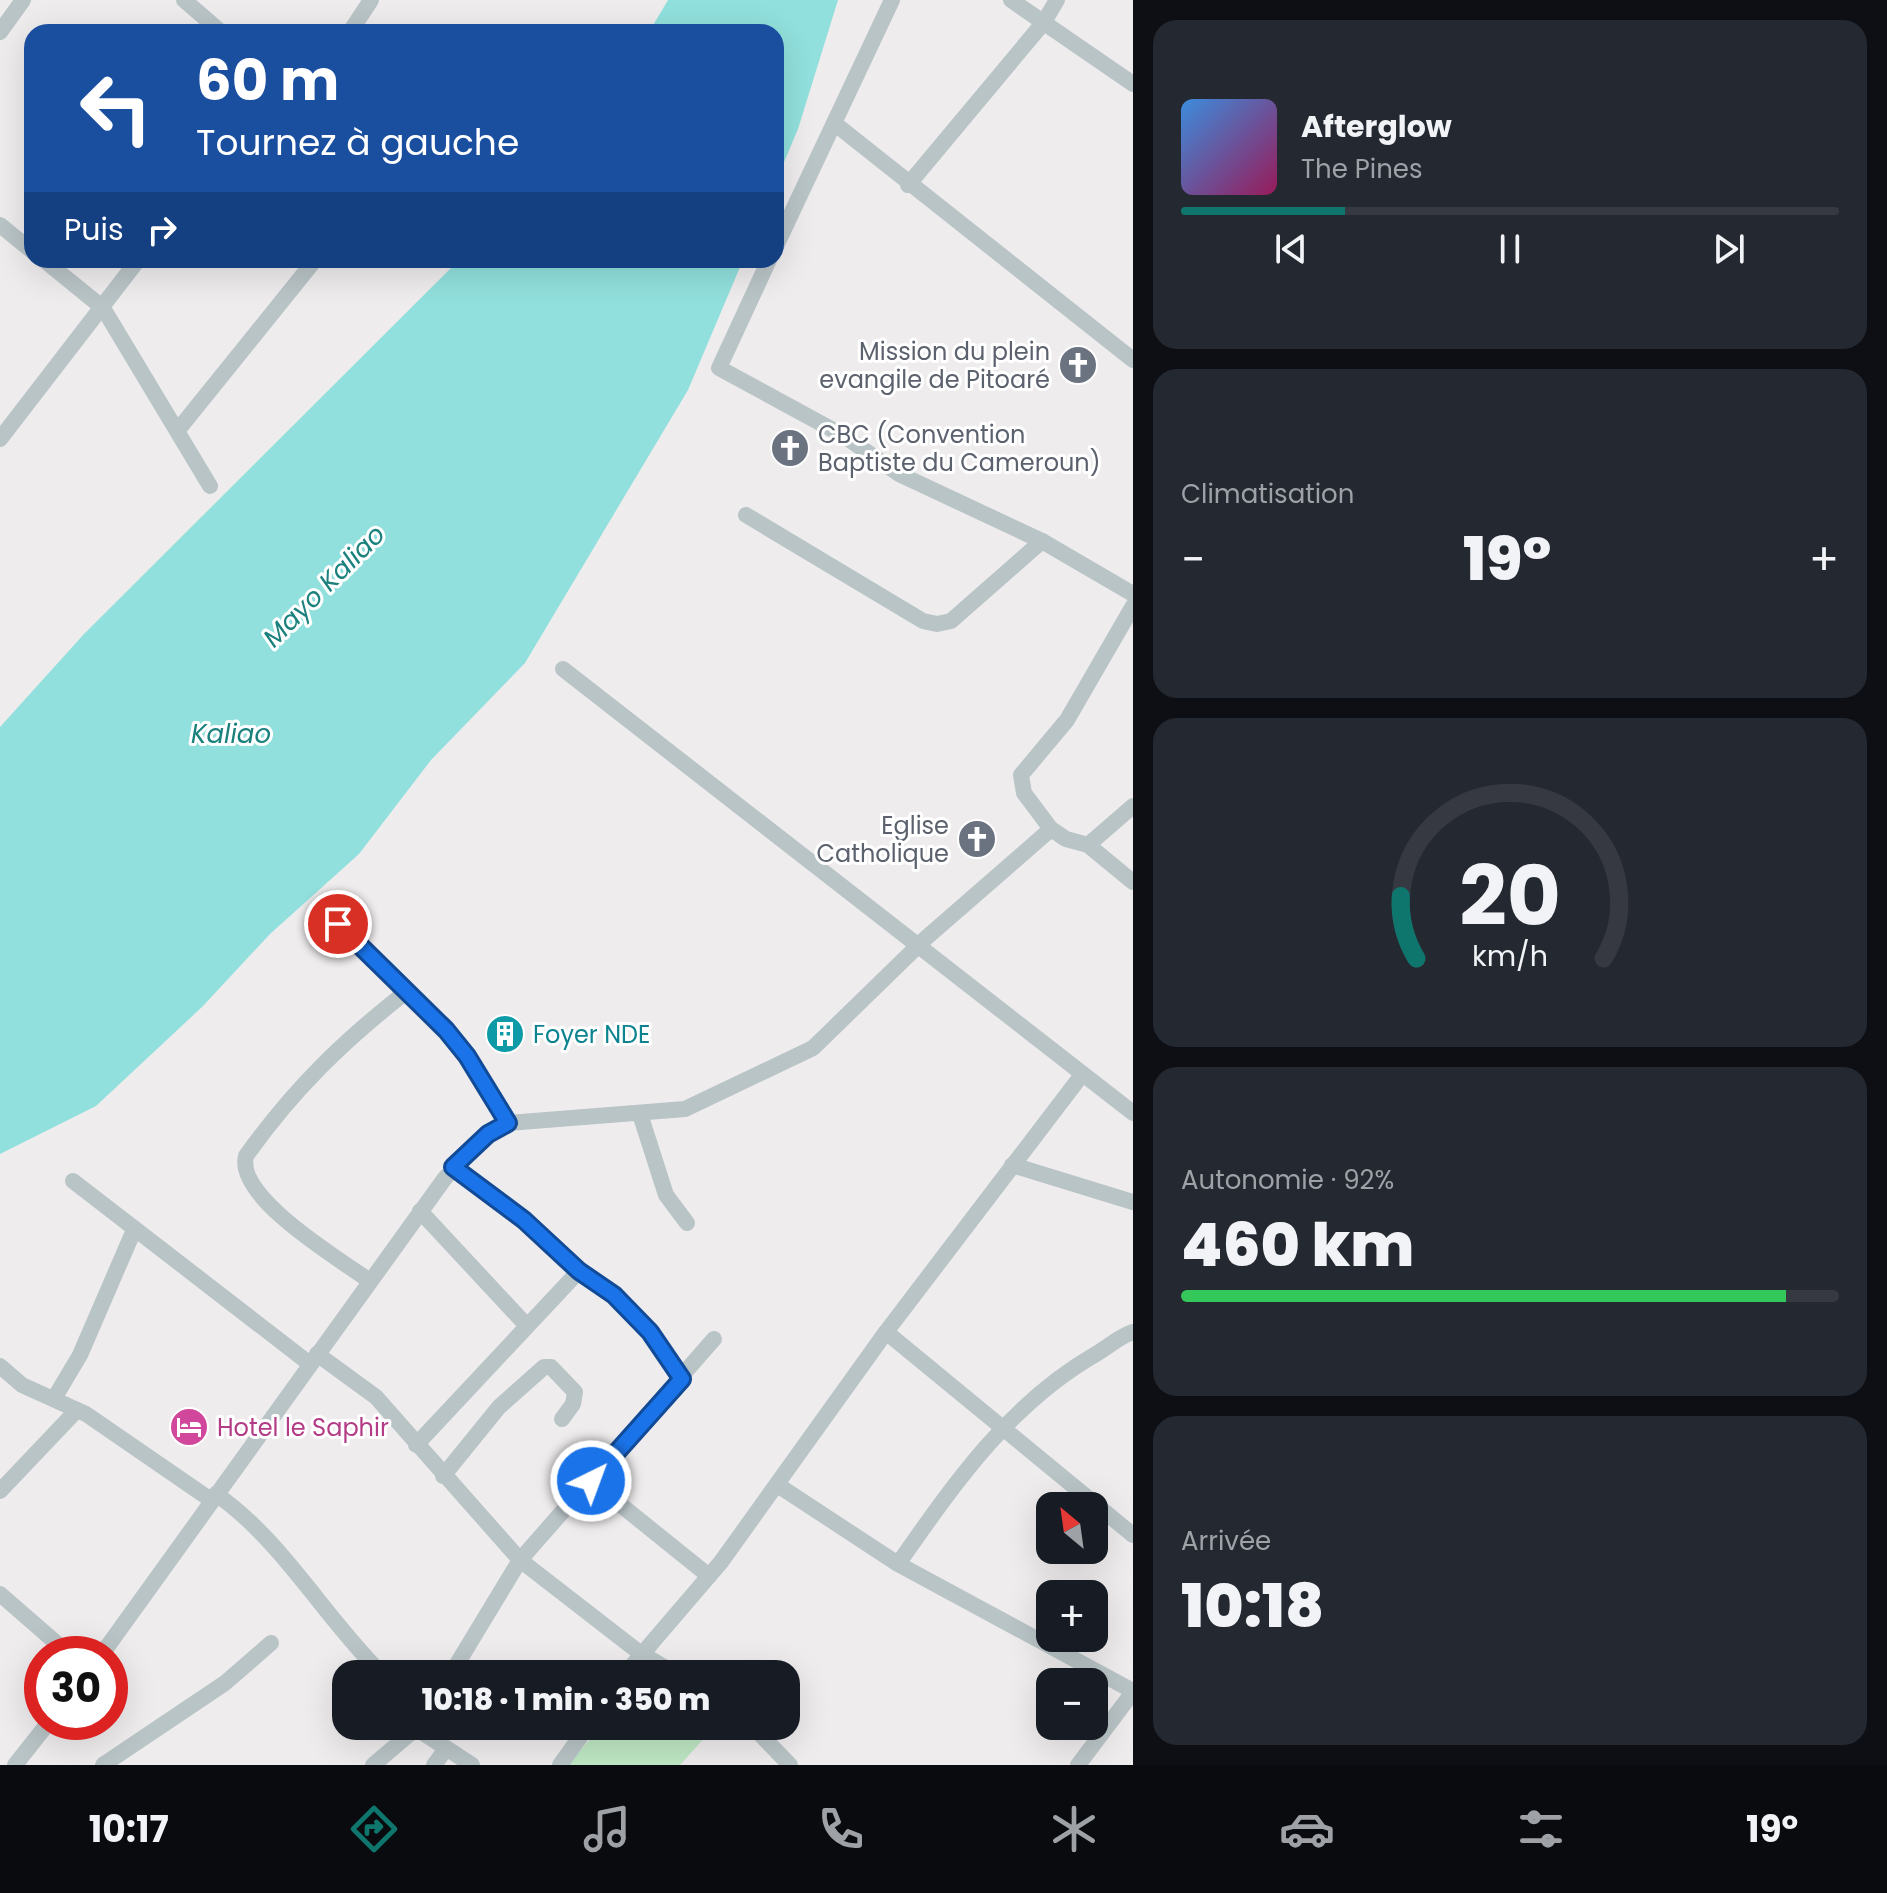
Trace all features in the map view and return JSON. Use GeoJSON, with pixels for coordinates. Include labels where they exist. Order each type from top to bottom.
{"type":"FeatureCollection","features":[{"type":"Feature","properties":{"kind":"street"},"geometry":{"type":"LineString","coordinates":[[0,32],[23,0]]}},
{"type":"Feature","properties":{"kind":"street"},"geometry":{"type":"LineString","coordinates":[[184,0],[201,24]]}},
{"type":"Feature","properties":{"kind":"street"},"geometry":{"type":"LineString","coordinates":[[355,24],[371,0]]}},
{"type":"Feature","properties":{"kind":"street"},"geometry":{"type":"LineString","coordinates":[[784,229],[892,0]]}},
{"type":"Feature","properties":{"kind":"street"},"geometry":{"type":"LineString","coordinates":[[1011,0],[1133,84]]}},
{"type":"Feature","properties":{"kind":"street"},"geometry":{"type":"LineString","coordinates":[[908,185],[1044,22],[1057,0]]}},
{"type":"Feature","properties":{"kind":"street"},"geometry":{"type":"LineString","coordinates":[[834,123],[908,185],[1133,360]]}},
{"type":"Feature","properties":{"kind":"street"},"geometry":{"type":"LineString","coordinates":[[0,225],[24,242]]}},
{"type":"Feature","properties":{"kind":"street"},"geometry":{"type":"LineString","coordinates":[[54,268],[103,308],[210,486]]}},
{"type":"Feature","properties":{"kind":"street"},"geometry":{"type":"LineString","coordinates":[[0,439],[132,268]]}},
{"type":"Feature","properties":{"kind":"street"},"geometry":{"type":"LineString","coordinates":[[178,430],[309,268]]}},
{"type":"Feature","properties":{"kind":"street"},"geometry":{"type":"LineString","coordinates":[[765,268],[719,368],[844,436],[899,474],[1042,541],[1133,594]]}},
{"type":"Feature","properties":{"kind":"street"},"geometry":{"type":"LineString","coordinates":[[746,515],[850,574],[923,621],[937,624],[962,613],[1042,541]]}},
{"type":"Feature","properties":{"kind":"street"},"geometry":{"type":"LineString","coordinates":[[1133,606],[1067,720],[1021,775],[1024,793],[1051,829],[1066,839],[1088,845],[1133,882]]}},
{"type":"Feature","properties":{"kind":"street"},"geometry":{"type":"LineString","coordinates":[[563,669],[1081,1076],[1133,1113]]}},
{"type":"Feature","properties":{"kind":"street"},"geometry":{"type":"LineString","coordinates":[[1088,845],[1133,806]]}},
{"type":"Feature","properties":{"kind":"street"},"geometry":{"type":"LineString","coordinates":[[115,1636],[420,1211],[453,1167],[488,1134],[508,1123],[685,1109],[813,1048],[919,946],[1051,829]]}},
{"type":"Feature","properties":{"kind":"street"},"geometry":{"type":"LineString","coordinates":[[338,924],[467,1056],[508,1123]]}},
{"type":"Feature","properties":{"kind":"street"},"geometry":{"type":"LineString","coordinates":[[370,1281],[288,1223],[250,1184],[243,1165],[246,1156],[287,1099],[354,1032],[406,992]]}},
{"type":"Feature","properties":{"kind":"street"},"geometry":{"type":"LineString","coordinates":[[635,1660],[709,1576],[779,1486],[886,1332],[1081,1076]]}},
{"type":"Feature","properties":{"kind":"street"},"geometry":{"type":"LineString","coordinates":[[640,1114],[666,1195],[687,1223]]}},
{"type":"Feature","properties":{"kind":"street"},"geometry":{"type":"LineString","coordinates":[[1012,1165],[1133,1202]]}},
{"type":"Feature","properties":{"kind":"street"},"geometry":{"type":"LineString","coordinates":[[453,1167],[524,1220],[579,1271],[623,1304],[650,1332],[682,1379]]}},
{"type":"Feature","properties":{"kind":"street"},"geometry":{"type":"LineString","coordinates":[[73,1181],[134,1230],[314,1359],[376,1397],[520,1560],[652,1660]]}},
{"type":"Feature","properties":{"kind":"street"},"geometry":{"type":"LineString","coordinates":[[420,1211],[527,1326]]}},
{"type":"Feature","properties":{"kind":"street"},"geometry":{"type":"LineString","coordinates":[[55,1397],[80,1355],[134,1230]]}},
{"type":"Feature","properties":{"kind":"street"},"geometry":{"type":"LineString","coordinates":[[416,1445],[579,1271]]}},
{"type":"Feature","properties":{"kind":"street"},"geometry":{"type":"LineString","coordinates":[[886,1332],[1133,1535]]}},
{"type":"Feature","properties":{"kind":"street"},"geometry":{"type":"LineString","coordinates":[[898,1564],[950,1490],[1002,1427],[1052,1380],[1133,1332]]}},
{"type":"Feature","properties":{"kind":"street"},"geometry":{"type":"LineString","coordinates":[[459,1660],[520,1560],[714,1339]]}},
{"type":"Feature","properties":{"kind":"street"},"geometry":{"type":"LineString","coordinates":[[0,1366],[22,1385],[55,1397],[239,1510],[266,1538],[344,1636],[368,1660]]}},
{"type":"Feature","properties":{"kind":"street"},"geometry":{"type":"LineString","coordinates":[[443,1476],[499,1407],[544,1367],[551,1367],[575,1392],[573,1404],[562,1419]]}},
{"type":"Feature","properties":{"kind":"street"},"geometry":{"type":"LineString","coordinates":[[0,1491],[77,1410]]}},
{"type":"Feature","properties":{"kind":"street"},"geometry":{"type":"LineString","coordinates":[[591,1481],[709,1576]]}},
{"type":"Feature","properties":{"kind":"street"},"geometry":{"type":"LineString","coordinates":[[779,1486],[898,1564],[1133,1691],[1078,1765]]}},
{"type":"Feature","properties":{"kind":"street"},"geometry":{"type":"LineString","coordinates":[[0,1594],[48,1636]]}},
{"type":"Feature","properties":{"kind":"street"},"geometry":{"type":"LineString","coordinates":[[113,1763],[225,1683],[271,1643]]}},
{"type":"Feature","properties":{"kind":"street"},"geometry":{"type":"LineString","coordinates":[[15,1765],[35,1740]]}},
{"type":"Feature","properties":{"kind":"street"},"geometry":{"type":"LineString","coordinates":[[373,1765],[403,1740]]}},
{"type":"Feature","properties":{"kind":"street"},"geometry":{"type":"LineString","coordinates":[[434,1740],[472,1765]]}},
{"type":"Feature","properties":{"kind":"street"},"geometry":{"type":"LineString","coordinates":[[560,1765],[578,1740]]}},
{"type":"Feature","properties":{"kind":"street"},"geometry":{"type":"LineString","coordinates":[[766,1740],[790,1765]]}},
{"type":"Feature","properties":{"kind":"street"},"geometry":{"type":"LineString","coordinates":[[434,1765],[446,1749]]}},
{"type":"Feature","properties":{"kind":"green space"},"geometry":{"type":"Polygon","coordinates":[[[589,1740],[703,1740],[680,1765],[567,1765],[589,1740]]]}},
{"type":"Feature","properties":{"kind":"water"},"geometry":{"type":"Polygon","coordinates":[[[668,0],[838,0],[798,129],[784,162],[784,24],[654,24],[668,0]]]}},
{"type":"Feature","properties":{"kind":"water","name":"Kaliao"},"geometry":{"type":"Polygon","coordinates":[[[451,268],[740,268],[688,390],[525,663],[431,760],[359,854],[270,934],[202,1007],[96,1106],[0,1154],[0,727],[84,634],[451,268]]]}},
{"type":"Feature","properties":{"kind":"place","name":"Mission du plein evangile de Pitoaré"},"geometry":{"type":"Point","coordinates":[1078,365]}},
{"type":"Feature","properties":{"kind":"place","name":"CBC (Convention Baptiste du Cameroun)"},"geometry":{"type":"Point","coordinates":[790,448]}},
{"type":"Feature","properties":{"kind":"place","name":"Eglise Catholique"},"geometry":{"type":"Point","coordinates":[977,839]}},
{"type":"Feature","properties":{"kind":"place","name":"Foyer NDE"},"geometry":{"type":"Point","coordinates":[505,1034]}},
{"type":"Feature","properties":{"kind":"place","name":"Hotel le Saphir"},"geometry":{"type":"Point","coordinates":[189,1427]}},
{"type":"Feature","properties":{"kind":"route"},"geometry":{"type":"LineString","coordinates":[[338,924],[446,1030],[467,1056],[508,1123],[488,1134],[453,1167],[524,1220],[579,1271],[614,1295],[650,1332],[682,1379],[591,1481]]}},
{"type":"Feature","properties":{"kind":"water label","name":"Mayo Kaliao"},"geometry":{"type":"Point","coordinates":[324,586]}}]}
